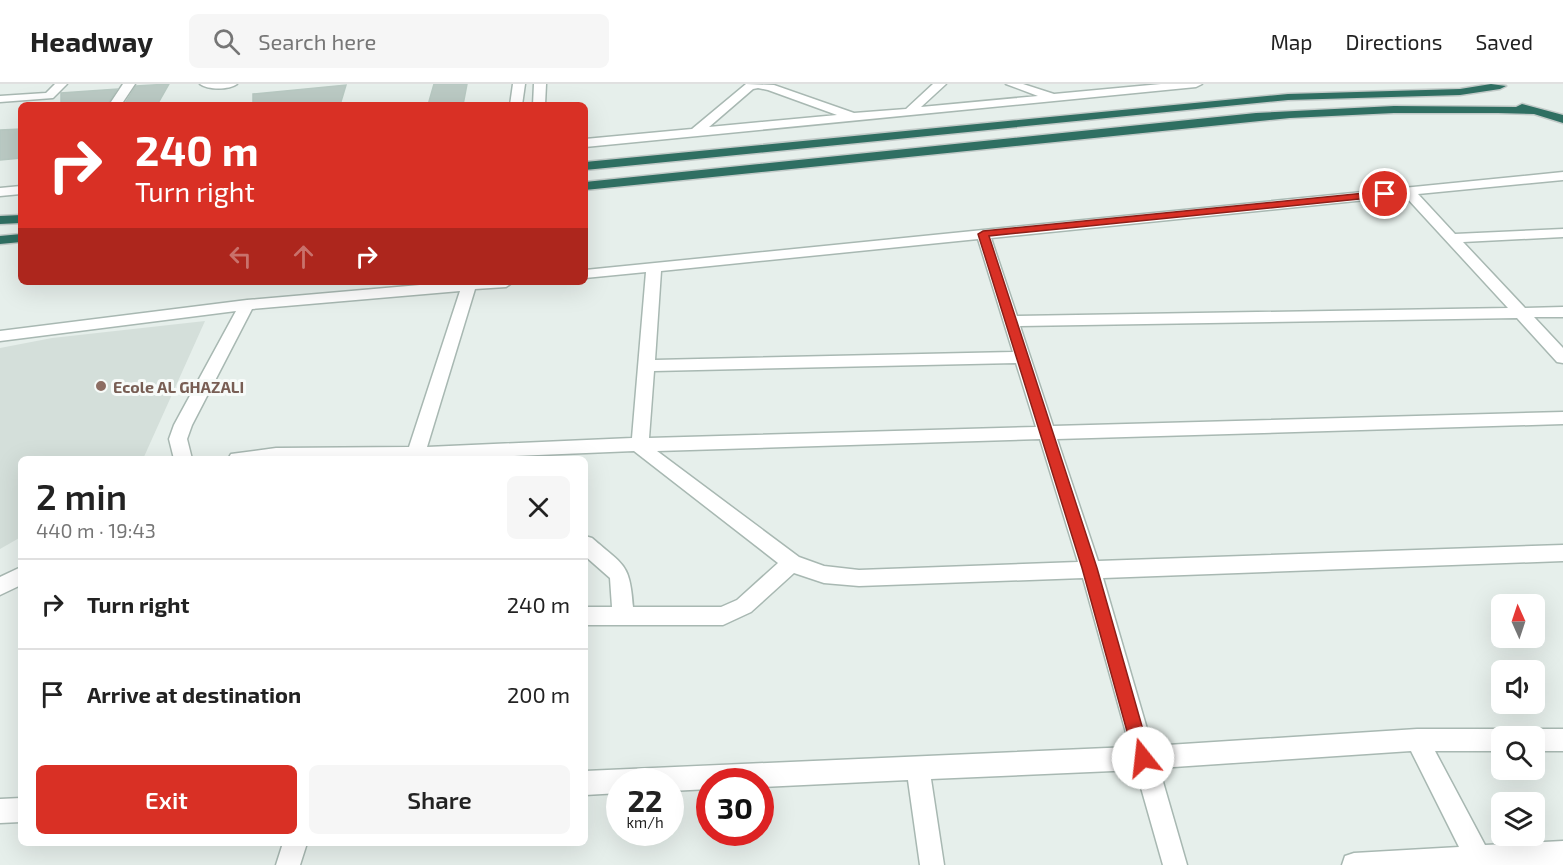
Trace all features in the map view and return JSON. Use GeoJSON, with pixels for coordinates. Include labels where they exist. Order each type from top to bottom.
{"type":"FeatureCollection","features":[{"type":"Feature","properties":{"kind":"highway"},"geometry":{"type":"LineString","coordinates":[[1426,92],[1450,84]]}},
{"type":"Feature","properties":{"kind":"highway"},"geometry":{"type":"LineString","coordinates":[[588,166],[1288,97],[1460,92],[1501,85],[1506,97],[1532,111],[1562,119]]}},
{"type":"Feature","properties":{"kind":"highway"},"geometry":{"type":"LineString","coordinates":[[588,186],[1273,116],[1436,109],[1532,111]]}},
{"type":"Feature","properties":{"kind":"highway"},"geometry":{"type":"LineString","coordinates":[[0,220],[18,219]]}},
{"type":"Feature","properties":{"kind":"highway"},"geometry":{"type":"LineString","coordinates":[[0,240],[18,238]]}},
{"type":"Feature","properties":{"kind":"street"},"geometry":{"type":"LineString","coordinates":[[0,99],[49,96],[61,84]]}},
{"type":"Feature","properties":{"kind":"street"},"geometry":{"type":"LineString","coordinates":[[117,102],[129,84]]}},
{"type":"Feature","properties":{"kind":"street"},"geometry":{"type":"LineString","coordinates":[[207,84],[231,84]]}},
{"type":"Feature","properties":{"kind":"street"},"geometry":{"type":"LineString","coordinates":[[516,102],[519,84]]}},
{"type":"Feature","properties":{"kind":"street"},"geometry":{"type":"LineString","coordinates":[[539,102],[540,84]]}},
{"type":"Feature","properties":{"kind":"street"},"geometry":{"type":"LineString","coordinates":[[909,112],[940,84]]}},
{"type":"Feature","properties":{"kind":"street"},"geometry":{"type":"LineString","coordinates":[[1012,84],[1054,98]]}},
{"type":"Feature","properties":{"kind":"street"},"geometry":{"type":"LineString","coordinates":[[588,143],[1196,84]]}},
{"type":"Feature","properties":{"kind":"street"},"geometry":{"type":"LineString","coordinates":[[694,133],[740,93],[758,85],[854,118]]}},
{"type":"Feature","properties":{"kind":"street"},"geometry":{"type":"LineString","coordinates":[[588,274],[1563,176]]}},
{"type":"Feature","properties":{"kind":"street"},"geometry":{"type":"LineString","coordinates":[[0,192],[18,190]]}},
{"type":"Feature","properties":{"kind":"street"},"geometry":{"type":"LineString","coordinates":[[1408,191],[1563,358]]}},
{"type":"Feature","properties":{"kind":"street"},"geometry":{"type":"LineString","coordinates":[[1452,238],[1563,233]]}},
{"type":"Feature","properties":{"kind":"street"},"geometry":{"type":"LineString","coordinates":[[983,234],[1090,568],[1175,865]]}},
{"type":"Feature","properties":{"kind":"street"},"geometry":{"type":"LineString","coordinates":[[640,447],[654,267]]}},
{"type":"Feature","properties":{"kind":"street"},"geometry":{"type":"LineString","coordinates":[[0,336],[247,305],[478,285]]}},
{"type":"Feature","properties":{"kind":"street"},"geometry":{"type":"LineString","coordinates":[[414,456],[469,286]]}},
{"type":"Feature","properties":{"kind":"street"},"geometry":{"type":"LineString","coordinates":[[182,456],[178,439],[183,425],[247,305]]}},
{"type":"Feature","properties":{"kind":"street"},"geometry":{"type":"LineString","coordinates":[[1011,321],[1563,312]]}},
{"type":"Feature","properties":{"kind":"street"},"geometry":{"type":"LineString","coordinates":[[647,366],[1022,357]]}},
{"type":"Feature","properties":{"kind":"street"},"geometry":{"type":"LineString","coordinates":[[451,456],[1047,432],[1563,418]]}},
{"type":"Feature","properties":{"kind":"street"},"geometry":{"type":"LineString","coordinates":[[640,447],[792,563],[807,571],[834,577],[859,578],[1563,553]]}},
{"type":"Feature","properties":{"kind":"street"},"geometry":{"type":"LineString","coordinates":[[260,456],[276,454],[368,456]]}},
{"type":"Feature","properties":{"kind":"street"},"geometry":{"type":"LineString","coordinates":[[588,547],[619,574],[623,617]]}},
{"type":"Feature","properties":{"kind":"street"},"geometry":{"type":"LineString","coordinates":[[588,616],[723,616],[744,606],[792,563]]}},
{"type":"Feature","properties":{"kind":"street"},"geometry":{"type":"LineString","coordinates":[[0,587],[18,577]]}},
{"type":"Feature","properties":{"kind":"street"},"geometry":{"type":"LineString","coordinates":[[1416,740],[1479,861]]}},
{"type":"Feature","properties":{"kind":"street"},"geometry":{"type":"LineString","coordinates":[[588,783],[1143,758],[1416,740],[1491,740]]}},
{"type":"Feature","properties":{"kind":"street"},"geometry":{"type":"LineString","coordinates":[[1545,740],[1563,740]]}},
{"type":"Feature","properties":{"kind":"street"},"geometry":{"type":"LineString","coordinates":[[918,767],[932,865]]}},
{"type":"Feature","properties":{"kind":"street"},"geometry":{"type":"LineString","coordinates":[[0,811],[18,810]]}},
{"type":"Feature","properties":{"kind":"street"},"geometry":{"type":"LineString","coordinates":[[288,865],[294,846]]}},
{"type":"Feature","properties":{"kind":"street"},"geometry":{"type":"LineString","coordinates":[[1354,865],[1479,861],[1563,853]]}},
{"type":"Feature","properties":{"kind":"shaded area","name":"Ecole AL GHAZALI"},"geometry":{"type":"Polygon","coordinates":[[[205,321],[144,456],[18,456],[18,539],[0,549],[0,348],[52,338],[205,321]]]}},
{"type":"Feature","properties":{"kind":"building"},"geometry":{"type":"Polygon","coordinates":[[[169,84],[159,102],[126,102],[136,86],[169,84]]]}},
{"type":"Feature","properties":{"kind":"building"},"geometry":{"type":"Polygon","coordinates":[[[434,84],[467,84],[464,102],[429,102],[434,84]]]}},
{"type":"Feature","properties":{"kind":"building"},"geometry":{"type":"Polygon","coordinates":[[[346,85],[341,102],[253,102],[253,94],[346,85]]]}},
{"type":"Feature","properties":{"kind":"building"},"geometry":{"type":"Polygon","coordinates":[[[117,89],[109,102],[61,102],[61,93],[117,89]]]}},
{"type":"Feature","properties":{"kind":"building"},"geometry":{"type":"Polygon","coordinates":[[[18,129],[18,158],[0,160],[0,130],[18,129]]]}},
{"type":"Feature","properties":{"kind":"place","name":"Ecole AL GHAZALI"},"geometry":{"type":"Point","coordinates":[101,386]}},
{"type":"Feature","properties":{"kind":"route"},"geometry":{"type":"LineString","coordinates":[[1143,758],[1090,568],[983,234],[1385,194]]}}]}
